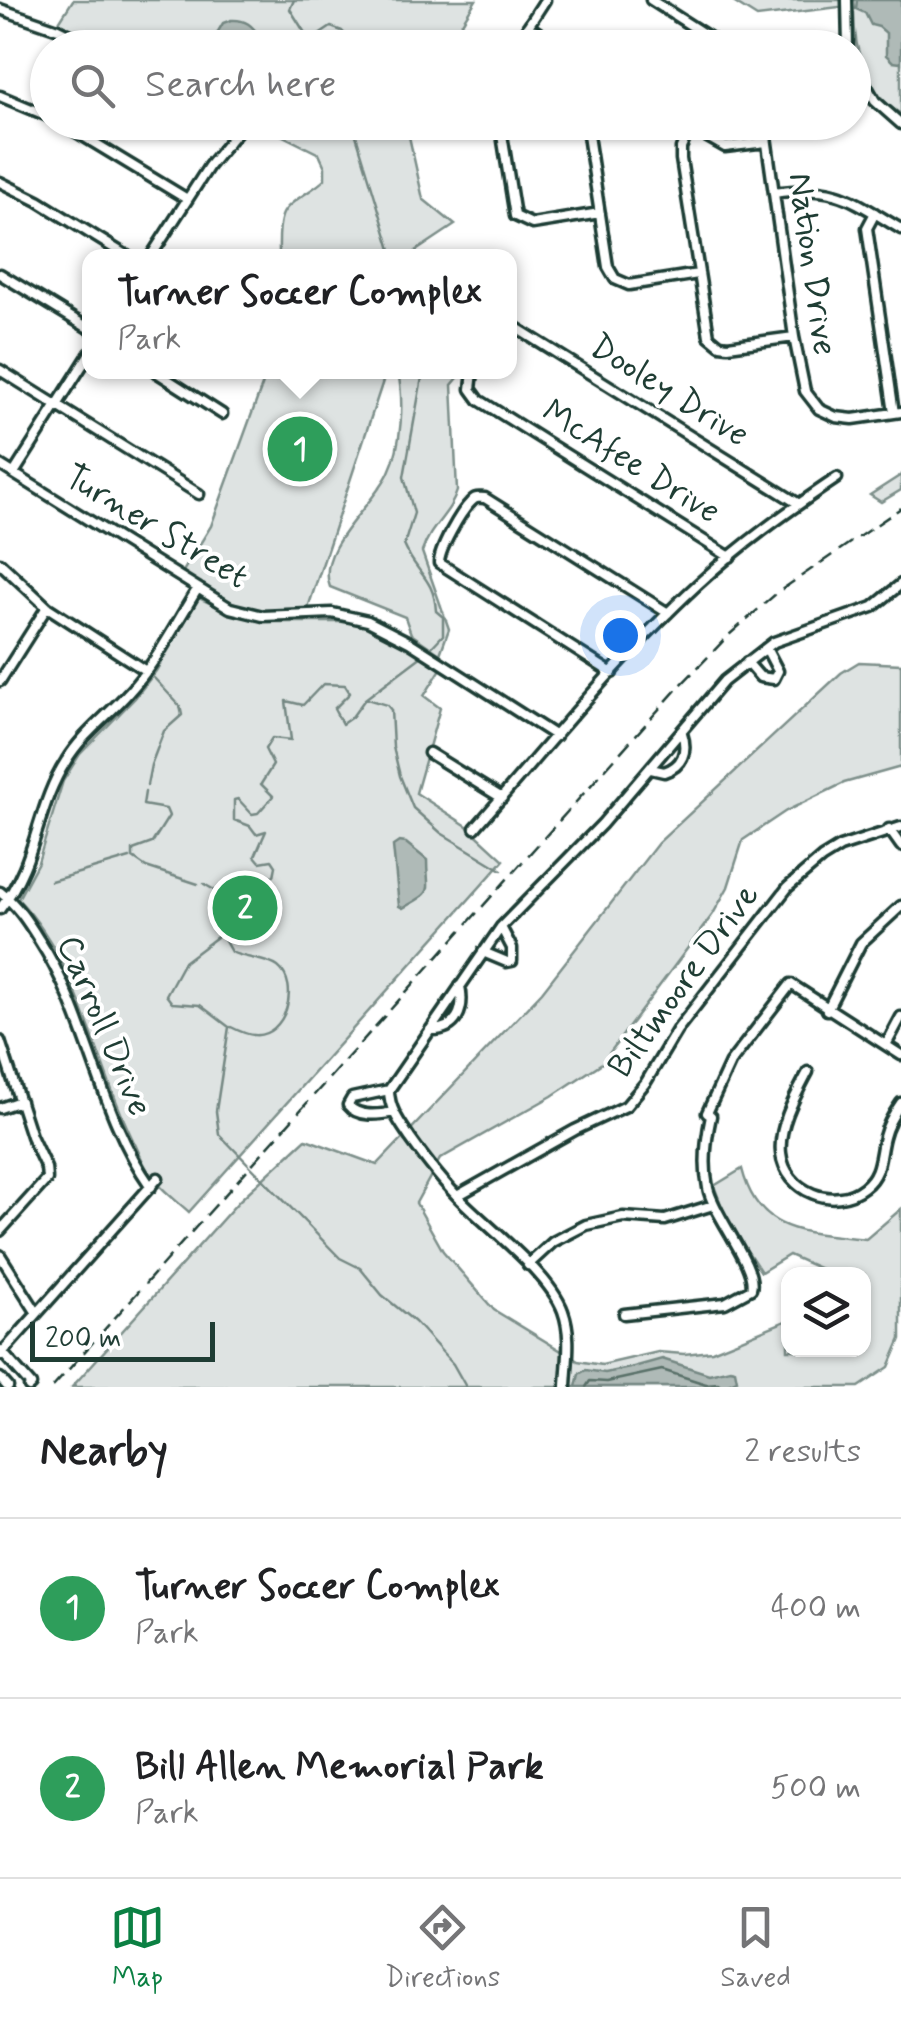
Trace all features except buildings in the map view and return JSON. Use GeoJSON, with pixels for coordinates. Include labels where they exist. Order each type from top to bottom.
{"type":"FeatureCollection","features":[{"type":"Feature","properties":{"kind":"street"},"geometry":{"type":"LineString","coordinates":[[525,30],[545,0]]}},
{"type":"Feature","properties":{"kind":"street"},"geometry":{"type":"LineString","coordinates":[[651,0],[698,30]]}},
{"type":"Feature","properties":{"kind":"street"},"geometry":{"type":"LineString","coordinates":[[848,0],[848,30]]}},
{"type":"Feature","properties":{"kind":"street"},"geometry":{"type":"LineString","coordinates":[[0,9],[60,30]]}},
{"type":"Feature","properties":{"kind":"street"},"geometry":{"type":"LineString","coordinates":[[528,26],[534,30]]}},
{"type":"Feature","properties":{"kind":"street"},"geometry":{"type":"LineString","coordinates":[[0,96],[30,108]]}},
{"type":"Feature","properties":{"kind":"street"},"geometry":{"type":"LineString","coordinates":[[871,96],[901,124]]}},
{"type":"Feature","properties":{"kind":"street"},"geometry":{"type":"LineString","coordinates":[[90,140],[188,199]]}},
{"type":"Feature","properties":{"kind":"street"},"geometry":{"type":"LineString","coordinates":[[156,249],[231,140]]}},
{"type":"Feature","properties":{"kind":"street"},"geometry":{"type":"LineString","coordinates":[[503,140],[515,216],[532,224],[600,214]]}},
{"type":"Feature","properties":{"kind":"street"},"geometry":{"type":"LineString","coordinates":[[589,140],[608,267],[614,279],[623,283],[698,274]]}},
{"type":"Feature","properties":{"kind":"street"},"geometry":{"type":"LineString","coordinates":[[685,140],[681,159],[706,329],[720,346],[794,337]]}},
{"type":"Feature","properties":{"kind":"street"},"geometry":{"type":"LineString","coordinates":[[711,140],[724,147],[766,142]]}},
{"type":"Feature","properties":{"kind":"street","name":"Nation Drive"},"geometry":{"type":"LineString","coordinates":[[766,142],[805,392],[819,408],[844,418],[898,413]]}},
{"type":"Feature","properties":{"kind":"street"},"geometry":{"type":"LineString","coordinates":[[0,182],[116,249]]}},
{"type":"Feature","properties":{"kind":"street"},"geometry":{"type":"LineString","coordinates":[[774,193],[809,189],[839,194],[901,229]]}},
{"type":"Feature","properties":{"kind":"street"},"geometry":{"type":"LineString","coordinates":[[875,213],[867,228],[898,413]]}},
{"type":"Feature","properties":{"kind":"street"},"geometry":{"type":"LineString","coordinates":[[0,274],[82,325]]}},
{"type":"Feature","properties":{"kind":"street","name":"Dooley Drive"},"geometry":{"type":"LineString","coordinates":[[517,328],[799,504]]}},
{"type":"Feature","properties":{"kind":"street"},"geometry":{"type":"LineString","coordinates":[[14,474],[82,365]]}},
{"type":"Feature","properties":{"kind":"street"},"geometry":{"type":"LineString","coordinates":[[0,370],[199,494]]}},
{"type":"Feature","properties":{"kind":"street"},"geometry":{"type":"LineString","coordinates":[[167,379],[222,414]]}},
{"type":"Feature","properties":{"kind":"street","name":"McAfee Drive"},"geometry":{"type":"LineString","coordinates":[[472,379],[470,389],[479,400],[730,556]]}},
{"type":"Feature","properties":{"kind":"street","name":"Turner Street"},"geometry":{"type":"LineString","coordinates":[[0,465],[245,613],[279,617],[344,615],[378,625],[556,736]]}},
{"type":"Feature","properties":{"kind":"street"},"geometry":{"type":"LineString","coordinates":[[475,828],[668,613],[730,556],[836,478]]}},
{"type":"Feature","properties":{"kind":"street"},"geometry":{"type":"LineString","coordinates":[[612,673],[442,567],[438,558],[470,502],[486,498],[668,613]]}},
{"type":"Feature","properties":{"kind":"street"},"geometry":{"type":"LineString","coordinates":[[0,564],[47,606],[146,671]]}},
{"type":"Feature","properties":{"kind":"street"},"geometry":{"type":"LineString","coordinates":[[394,1112],[376,1115],[354,1112],[348,1106],[354,1097],[389,1090],[501,927],[602,824],[724,681],[766,648],[793,633],[873,607],[901,584]]}},
{"type":"Feature","properties":{"kind":"street"},"geometry":{"type":"LineString","coordinates":[[0,909],[30,858],[56,776],[86,734],[146,671],[198,588]]}},
{"type":"Feature","properties":{"kind":"street"},"geometry":{"type":"LineString","coordinates":[[0,681],[47,606]]}},
{"type":"Feature","properties":{"kind":"street"},"geometry":{"type":"LineString","coordinates":[[747,662],[765,680],[775,678],[776,665],[766,648]]}},
{"type":"Feature","properties":{"kind":"street"},"geometry":{"type":"LineString","coordinates":[[651,769],[664,772],[679,764],[685,748],[682,733]]}},
{"type":"Feature","properties":{"kind":"street"},"geometry":{"type":"LineString","coordinates":[[429,753],[502,798]]}},
{"type":"Feature","properties":{"kind":"street"},"geometry":{"type":"LineString","coordinates":[[898,829],[896,842],[901,845]]}},
{"type":"Feature","properties":{"kind":"street","name":"Biltmoore Drive"},"geometry":{"type":"LineString","coordinates":[[456,1196],[626,1106],[646,1082],[676,1030],[788,886],[831,852],[898,829]]}},
{"type":"Feature","properties":{"kind":"street","name":"Carroll Drive"},"geometry":{"type":"LineString","coordinates":[[0,892],[8,898],[60,976],[78,1016],[108,1106],[151,1187]]}},
{"type":"Feature","properties":{"kind":"street"},"geometry":{"type":"LineString","coordinates":[[823,1007],[861,944],[901,906]]}},
{"type":"Feature","properties":{"kind":"street"},"geometry":{"type":"LineString","coordinates":[[483,952],[506,962],[512,960],[512,948],[501,927]]}},
{"type":"Feature","properties":{"kind":"street"},"geometry":{"type":"LineString","coordinates":[[624,1314],[726,1303],[751,1290],[751,1275],[713,1205],[705,1166],[711,1116],[706,1112],[730,1063],[791,984],[901,1055]]}},
{"type":"Feature","properties":{"kind":"street"},"geometry":{"type":"LineString","coordinates":[[430,1030],[442,1029],[457,1018],[463,1006],[460,985]]}},
{"type":"Feature","properties":{"kind":"street"},"geometry":{"type":"LineString","coordinates":[[886,1045],[901,1017]]}},
{"type":"Feature","properties":{"kind":"street"},"geometry":{"type":"LineString","coordinates":[[0,1041],[47,1179],[0,1231]]}},
{"type":"Feature","properties":{"kind":"street"},"geometry":{"type":"LineString","coordinates":[[808,1072],[782,1136],[781,1150],[798,1186],[816,1195],[844,1197],[869,1183],[880,1162],[886,1128],[901,1103]]}},
{"type":"Feature","properties":{"kind":"street"},"geometry":{"type":"LineString","coordinates":[[389,1090],[394,1112],[456,1196],[550,1288],[563,1311],[570,1348],[566,1387]]}},
{"type":"Feature","properties":{"kind":"street"},"geometry":{"type":"LineString","coordinates":[[0,1108],[20,1100]]}},
{"type":"Feature","properties":{"kind":"street"},"geometry":{"type":"LineString","coordinates":[[29,1387],[31,1384],[1,1352],[158,1178]]}},
{"type":"Feature","properties":{"kind":"street"},"geometry":{"type":"LineString","coordinates":[[528,1265],[552,1242],[586,1225],[624,1217],[665,1220],[713,1205]]}},
{"type":"Feature","properties":{"kind":"street"},"geometry":{"type":"LineString","coordinates":[[0,1255],[37,1313]]}},
{"type":"Feature","properties":{"kind":"street"},"geometry":{"type":"LineString","coordinates":[[0,1378],[8,1387]]}},
{"type":"Feature","properties":{"kind":"shaded area"},"geometry":{"type":"Polygon","coordinates":[[[73,0],[476,0],[457,30],[72,30],[59,22],[73,0]]]}},
{"type":"Feature","properties":{"kind":"shaded area"},"geometry":{"type":"Polygon","coordinates":[[[730,0],[901,0],[901,114],[871,83],[871,30],[855,30],[854,13],[839,7],[757,17],[730,0]]]}},
{"type":"Feature","properties":{"kind":"shaded area"},"geometry":{"type":"Polygon","coordinates":[[[291,140],[410,140],[423,199],[455,225],[419,249],[279,249],[285,211],[325,179],[319,154],[291,140]]]}},
{"type":"Feature","properties":{"kind":"shaded area"},"geometry":{"type":"Polygon","coordinates":[[[264,379],[384,379],[307,611],[270,611],[240,605],[182,573],[211,526],[264,379]]]}},
{"type":"Feature","properties":{"kind":"shaded area"},"geometry":{"type":"Polygon","coordinates":[[[399,379],[457,379],[452,385],[457,491],[422,552],[449,629],[440,654],[411,634],[405,617],[330,587],[328,572],[338,542],[389,472],[397,449],[399,379]]]}},
{"type":"Feature","properties":{"kind":"shaded area"},"geometry":{"type":"Polygon","coordinates":[[[901,475],[901,490],[881,502],[870,495],[901,475]]]}},
{"type":"Feature","properties":{"kind":"shaded area"},"geometry":{"type":"Polygon","coordinates":[[[199,598],[231,613],[269,622],[355,622],[387,634],[441,669],[424,696],[440,708],[416,793],[467,826],[504,860],[189,1212],[159,1185],[146,1167],[119,1110],[72,983],[39,925],[18,899],[38,862],[63,781],[80,754],[156,671],[199,598]]]}},
{"type":"Feature","properties":{"kind":"shaded area"},"geometry":{"type":"Polygon","coordinates":[[[859,662],[901,664],[901,767],[844,783],[786,811],[743,840],[728,887],[713,914],[602,1063],[440,1159],[416,1203],[443,1251],[494,1310],[578,1361],[602,1365],[658,1352],[712,1351],[781,1323],[781,1357],[871,1357],[871,1267],[816,1267],[789,1255],[761,1272],[727,1220],[714,1186],[742,1169],[761,1208],[789,1227],[806,1232],[866,1239],[901,1209],[901,1339],[889,1367],[859,1387],[72,1387],[240,1200],[306,1139],[377,1165],[542,992],[658,843],[841,673],[859,662]]]}},
{"type":"Feature","properties":{"kind":"water"},"geometry":{"type":"Polygon","coordinates":[[[857,0],[901,0],[901,63],[886,55],[886,33],[871,25],[865,13],[856,9],[857,0]]]}},
{"type":"Feature","properties":{"kind":"water"},"geometry":{"type":"Polygon","coordinates":[[[240,21],[254,30],[219,30],[223,23],[240,21]]]}},
{"type":"Feature","properties":{"kind":"water"},"geometry":{"type":"Polygon","coordinates":[[[399,842],[427,860],[425,894],[403,908],[399,906],[393,846],[399,842]]]}},
{"type":"Feature","properties":{"kind":"water"},"geometry":{"type":"Polygon","coordinates":[[[662,1359],[709,1374],[735,1370],[737,1380],[722,1387],[576,1387],[579,1374],[586,1370],[605,1373],[662,1359]]]}},
{"type":"Feature","properties":{"kind":"waterway"},"geometry":{"type":"LineString","coordinates":[[294,0],[290,9],[303,30]]}},
{"type":"Feature","properties":{"kind":"waterway"},"geometry":{"type":"LineString","coordinates":[[326,30],[339,30]]}},
{"type":"Feature","properties":{"kind":"waterway"},"geometry":{"type":"LineString","coordinates":[[358,140],[391,249]]}},
{"type":"Feature","properties":{"kind":"waterway"},"geometry":{"type":"LineString","coordinates":[[422,379],[404,477],[414,513],[404,545],[428,583],[436,611],[443,617],[443,635],[428,651]]}},
{"type":"Feature","properties":{"kind":"waterway"},"geometry":{"type":"LineString","coordinates":[[422,656],[365,699],[342,724],[334,709],[350,693],[345,685],[323,684],[303,705],[286,701],[291,740],[272,738],[265,749],[273,765],[261,784],[273,796],[258,813],[252,814],[238,799],[234,800],[234,820],[250,826],[256,834],[266,831],[255,856],[260,862],[272,860],[276,866],[274,876],[241,874],[219,918],[221,934],[184,962],[166,995],[172,1003],[200,1005],[229,1027],[216,1111],[219,1134],[340,1258],[360,1268],[382,1295],[415,1322],[453,1364],[466,1387]]}},
{"type":"Feature","properties":{"kind":"waterway"},"geometry":{"type":"LineString","coordinates":[[147,785],[164,731],[182,715],[180,706],[154,678]]}},
{"type":"Feature","properties":{"kind":"waterway"},"geometry":{"type":"LineString","coordinates":[[367,699],[391,710],[393,747],[413,808],[441,833],[502,870]]}},
{"type":"Feature","properties":{"kind":"waterway"},"geometry":{"type":"LineString","coordinates":[[145,792],[143,805],[166,809],[169,816],[152,843],[133,850],[133,858],[146,867],[198,884]]}},
{"type":"Feature","properties":{"kind":"waterway"},"geometry":{"type":"LineString","coordinates":[[51,881],[130,858]]}},
{"type":"Feature","properties":{"kind":"waterway"},"geometry":{"type":"LineString","coordinates":[[204,884],[228,898]]}},
{"type":"Feature","properties":{"kind":"waterway"},"geometry":{"type":"LineString","coordinates":[[221,934],[231,952],[278,967],[288,986],[286,1009],[274,1028],[254,1035],[231,1027]]}},
{"type":"Feature","properties":{"kind":"railway"},"geometry":{"type":"LineString","coordinates":[[53,1387],[729,635],[778,592],[901,508]]}},
{"type":"Feature","properties":{"kind":"place","name":"Turner Soccer Complex"},"geometry":{"type":"Point","coordinates":[300,449]}},
{"type":"Feature","properties":{"kind":"place","name":"Bill Allen Memorial Park"},"geometry":{"type":"Point","coordinates":[245,908]}}]}
